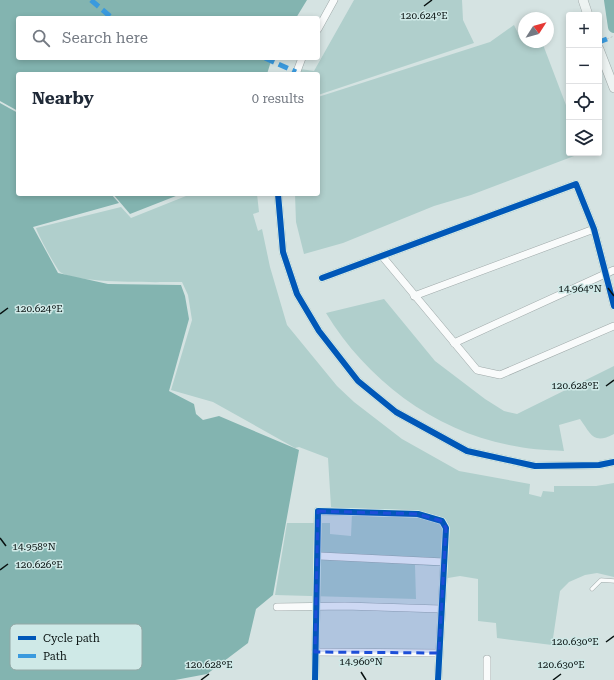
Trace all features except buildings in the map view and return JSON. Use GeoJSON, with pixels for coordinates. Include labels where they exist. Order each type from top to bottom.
{"type":"FeatureCollection","features":[{"type":"Feature","properties":{"kind":"main road"},"geometry":{"type":"LineString","coordinates":[[583,0],[587,12]]}},
{"type":"Feature","properties":{"kind":"main road"},"geometry":{"type":"LineString","coordinates":[[602,57],[614,88]]}},
{"type":"Feature","properties":{"kind":"street"},"geometry":{"type":"LineString","coordinates":[[320,25],[334,0]]}},
{"type":"Feature","properties":{"kind":"street"},"geometry":{"type":"LineString","coordinates":[[297,72],[301,60]]}},
{"type":"Feature","properties":{"kind":"street"},"geometry":{"type":"LineString","coordinates":[[322,278],[576,184],[594,229],[614,306]]}},
{"type":"Feature","properties":{"kind":"street"},"geometry":{"type":"LineString","coordinates":[[278,196],[283,252],[297,294],[318,331],[358,380],[396,412],[467,451],[535,466],[599,465],[614,462]]}},
{"type":"Feature","properties":{"kind":"street"},"geometry":{"type":"LineString","coordinates":[[414,296],[594,229]]}},
{"type":"Feature","properties":{"kind":"street"},"geometry":{"type":"LineString","coordinates":[[382,256],[477,370],[500,375],[614,326]]}},
{"type":"Feature","properties":{"kind":"street"},"geometry":{"type":"LineString","coordinates":[[454,343],[614,270]]}},
{"type":"Feature","properties":{"kind":"street"},"geometry":{"type":"LineString","coordinates":[[315,680],[318,511],[418,514],[442,521],[446,528],[438,680]]}},
{"type":"Feature","properties":{"kind":"street"},"geometry":{"type":"LineString","coordinates":[[320,556],[444,562]]}},
{"type":"Feature","properties":{"kind":"street"},"geometry":{"type":"LineString","coordinates":[[277,607],[442,609]]}},
{"type":"Feature","properties":{"kind":"street"},"geometry":{"type":"LineString","coordinates":[[315,652],[439,653]]}},
{"type":"Feature","properties":{"kind":"street"},"geometry":{"type":"LineString","coordinates":[[487,658],[487,680]]}},
{"type":"Feature","properties":{"kind":"lane"},"geometry":{"type":"LineString","coordinates":[[592,589],[601,580],[614,581]]}},
{"type":"Feature","properties":{"kind":"path"},"geometry":{"type":"LineString","coordinates":[[607,39],[614,36]]}},
{"type":"Feature","properties":{"kind":"highlighted area"},"geometry":{"type":"Polygon","coordinates":[[[318,511],[418,514],[442,521],[446,528],[439,653],[315,652],[318,511]]]}},
{"type":"Feature","properties":{"kind":"shaded area"},"geometry":{"type":"Polygon","coordinates":[[[0,0],[307,0],[297,16],[16,16],[16,60],[271,60],[268,72],[16,72],[16,110],[0,101],[0,0]]]}},
{"type":"Feature","properties":{"kind":"shaded area"},"geometry":{"type":"Polygon","coordinates":[[[354,0],[462,0],[463,20],[474,43],[320,94],[320,72],[299,72],[300,69],[314,71],[354,0]]]}},
{"type":"Feature","properties":{"kind":"shaded area"},"geometry":{"type":"Polygon","coordinates":[[[514,25],[518,33],[518,48],[544,48],[566,105],[566,156],[574,156],[471,195],[434,206],[343,243],[304,254],[296,222],[295,196],[320,196],[320,96],[490,42],[514,25]]]}},
{"type":"Feature","properties":{"kind":"shaded area"},"geometry":{"type":"Polygon","coordinates":[[[0,103],[16,112],[16,196],[113,196],[119,203],[33,227],[58,273],[108,284],[181,285],[185,296],[189,319],[169,391],[194,404],[196,414],[203,420],[219,416],[299,450],[273,595],[256,609],[248,643],[207,674],[175,680],[0,680],[0,103]]]}},
{"type":"Feature","properties":{"kind":"shaded area"},"geometry":{"type":"Polygon","coordinates":[[[115,196],[176,196],[130,214],[115,196]]]}},
{"type":"Feature","properties":{"kind":"shaded area"},"geometry":{"type":"Polygon","coordinates":[[[186,196],[257,196],[259,212],[253,214],[258,231],[262,229],[270,267],[287,325],[337,386],[354,402],[402,439],[459,471],[530,484],[529,494],[541,497],[543,491],[554,492],[554,486],[596,486],[614,483],[614,577],[597,573],[585,575],[569,582],[560,591],[552,645],[497,638],[496,623],[478,621],[478,579],[460,576],[442,579],[440,566],[415,565],[416,599],[275,595],[287,523],[330,523],[330,534],[351,536],[352,513],[331,507],[328,458],[299,447],[295,448],[213,402],[171,390],[192,320],[188,295],[182,282],[118,282],[82,279],[69,276],[60,272],[43,244],[36,228],[121,207],[131,218],[186,196]]]}},
{"type":"Feature","properties":{"kind":"shaded area"},"geometry":{"type":"Polygon","coordinates":[[[384,299],[435,361],[485,399],[504,411],[517,414],[614,366],[614,434],[607,437],[597,438],[590,433],[580,419],[559,425],[564,451],[529,448],[481,438],[428,414],[381,380],[342,337],[326,313],[384,299]]]}},
{"type":"Feature","properties":{"kind":"waterway"},"geometry":{"type":"LineString","coordinates":[[610,0],[614,27]]}},
{"type":"Feature","properties":{"kind":"marked path"},"geometry":{"type":"LineString","coordinates":[[91,0],[110,16]]}},
{"type":"Feature","properties":{"kind":"marked path"},"geometry":{"type":"LineString","coordinates":[[602,41],[607,39]]}},
{"type":"Feature","properties":{"kind":"marked path"},"geometry":{"type":"LineString","coordinates":[[269,60],[296,72]]}},
{"type":"Feature","properties":{"kind":"cycle path"},"geometry":{"type":"LineString","coordinates":[[322,278],[576,184],[594,229],[614,306]]}},
{"type":"Feature","properties":{"kind":"cycle path"},"geometry":{"type":"LineString","coordinates":[[278,196],[283,252],[297,294],[319,331],[358,381],[396,412],[467,451],[535,466],[599,465],[614,462]]}},
{"type":"Feature","properties":{"kind":"cycle path"},"geometry":{"type":"LineString","coordinates":[[315,680],[318,511],[418,514],[442,521],[446,528],[438,680]]}}]}
